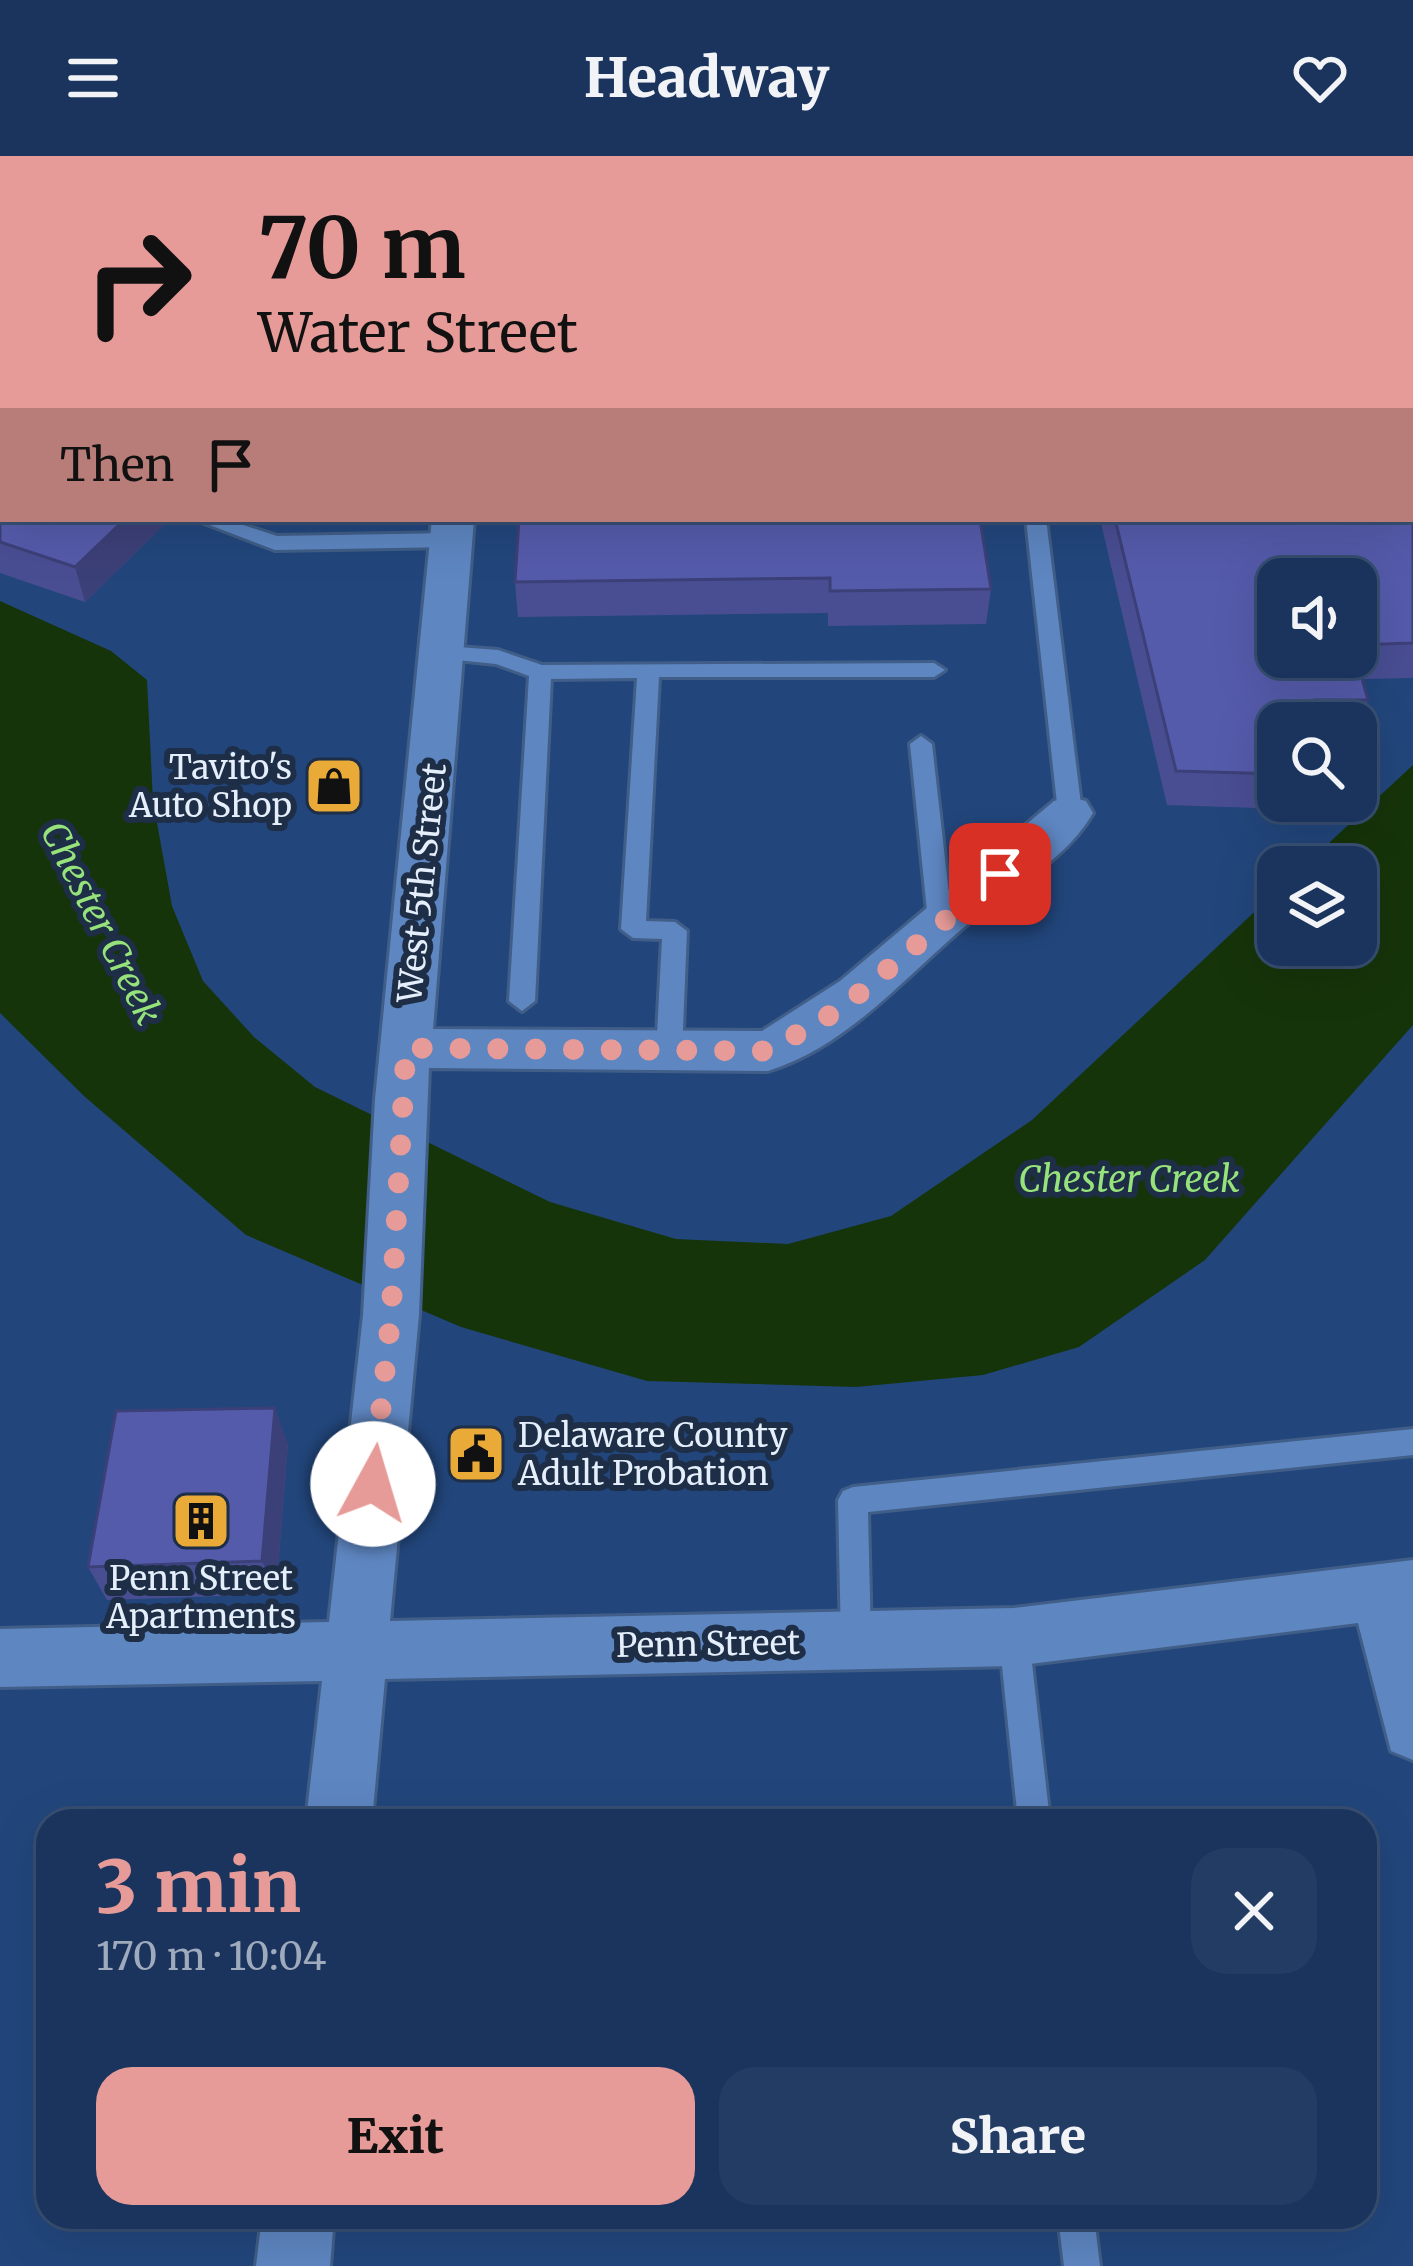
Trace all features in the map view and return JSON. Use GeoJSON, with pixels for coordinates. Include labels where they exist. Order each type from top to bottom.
{"type":"FeatureCollection","features":[{"type":"Feature","properties":{"kind":"street","name":"West 5th Street"},"geometry":{"type":"LineString","coordinates":[[340,1809],[391,1315],[404,1074],[445,653],[452,529]]}},
{"type":"Feature","properties":{"kind":"street"},"geometry":{"type":"LineString","coordinates":[[404,1074],[669,1053],[768,1051],[801,1037],[842,1008],[940,921],[1061,826],[1070,813]]}},
{"type":"Feature","properties":{"kind":"street"},"geometry":{"type":"LineString","coordinates":[[1398,1589],[1413,1730]]}},
{"type":"Feature","properties":{"kind":"street","name":"Penn Street"},"geometry":{"type":"LineString","coordinates":[[0,1658],[1014,1637],[1398,1589]]}},
{"type":"Feature","properties":{"kind":"street"},"geometry":{"type":"LineString","coordinates":[[293,2266],[297,2229]]}},
{"type":"Feature","properties":{"kind":"lane"},"geometry":{"type":"LineString","coordinates":[[213,522],[275,543],[452,529]]}},
{"type":"Feature","properties":{"kind":"lane"},"geometry":{"type":"LineString","coordinates":[[1036,522],[1070,813]]}},
{"type":"Feature","properties":{"kind":"lane"},"geometry":{"type":"LineString","coordinates":[[445,653],[498,657],[540,672],[934,670]]}},
{"type":"Feature","properties":{"kind":"lane"},"geometry":{"type":"LineString","coordinates":[[648,670],[633,929],[675,931],[669,1053]]}},
{"type":"Feature","properties":{"kind":"lane"},"geometry":{"type":"LineString","coordinates":[[522,1001],[540,672]]}},
{"type":"Feature","properties":{"kind":"lane"},"geometry":{"type":"LineString","coordinates":[[921,744],[940,921]]}},
{"type":"Feature","properties":{"kind":"lane"},"geometry":{"type":"LineString","coordinates":[[856,1641],[854,1500],[1413,1442]]}},
{"type":"Feature","properties":{"kind":"lane"},"geometry":{"type":"LineString","coordinates":[[1014,1637],[1033,1809]]}},
{"type":"Feature","properties":{"kind":"lane"},"geometry":{"type":"LineString","coordinates":[[1077,2229],[1082,2266]]}},
{"type":"Feature","properties":{"kind":"water","name":"Chester Creek"},"geometry":{"type":"Polygon","coordinates":[[[0,601],[111,651],[147,680],[153,801],[172,906],[203,981],[254,1037],[315,1087],[550,1202],[676,1239],[788,1244],[891,1216],[1032,1120],[1257,910],[1257,966],[1377,966],[1377,846],[1326,846],[1352,822],[1377,822],[1377,798],[1413,765],[1413,1025],[1205,1260],[1079,1347],[983,1375],[856,1387],[647,1381],[461,1327],[246,1235],[84,1096],[0,1013],[0,601]]]}},
{"type":"Feature","properties":{"kind":"building"},"geometry":{"type":"Polygon","coordinates":[[[0,522],[122,522],[75,567],[0,542],[0,522]]]}},
{"type":"Feature","properties":{"kind":"building"},"geometry":{"type":"Polygon","coordinates":[[[519,522],[980,522],[991,589],[830,591],[830,578],[515,582],[519,522]]]}},
{"type":"Feature","properties":{"kind":"building"},"geometry":{"type":"Polygon","coordinates":[[[1116,522],[1413,522],[1413,643],[1377,644],[1377,558],[1257,558],[1257,678],[1362,678],[1368,700],[1257,702],[1257,773],[1176,771],[1116,522]]]}},
{"type":"Feature","properties":{"kind":"building","name":"Penn Street Apartments"},"geometry":{"type":"Polygon","coordinates":[[[275,1408],[262,1561],[88,1567],[116,1411],[275,1408]]]}},
{"type":"Feature","properties":{"kind":"place","name":"Tavito's Auto Shop"},"geometry":{"type":"Point","coordinates":[334,786]}},
{"type":"Feature","properties":{"kind":"place","name":"Delaware County Adult Probation"},"geometry":{"type":"Point","coordinates":[476,1454]}},
{"type":"Feature","properties":{"kind":"place","name":"Penn Street Apartments"},"geometry":{"type":"Point","coordinates":[201,1521]}},
{"type":"Feature","properties":{"kind":"route"},"geometry":{"type":"LineString","coordinates":[[373,1484],[391,1315],[406,1048],[768,1051],[801,1037],[842,1008],[1000,874]]}}]}
